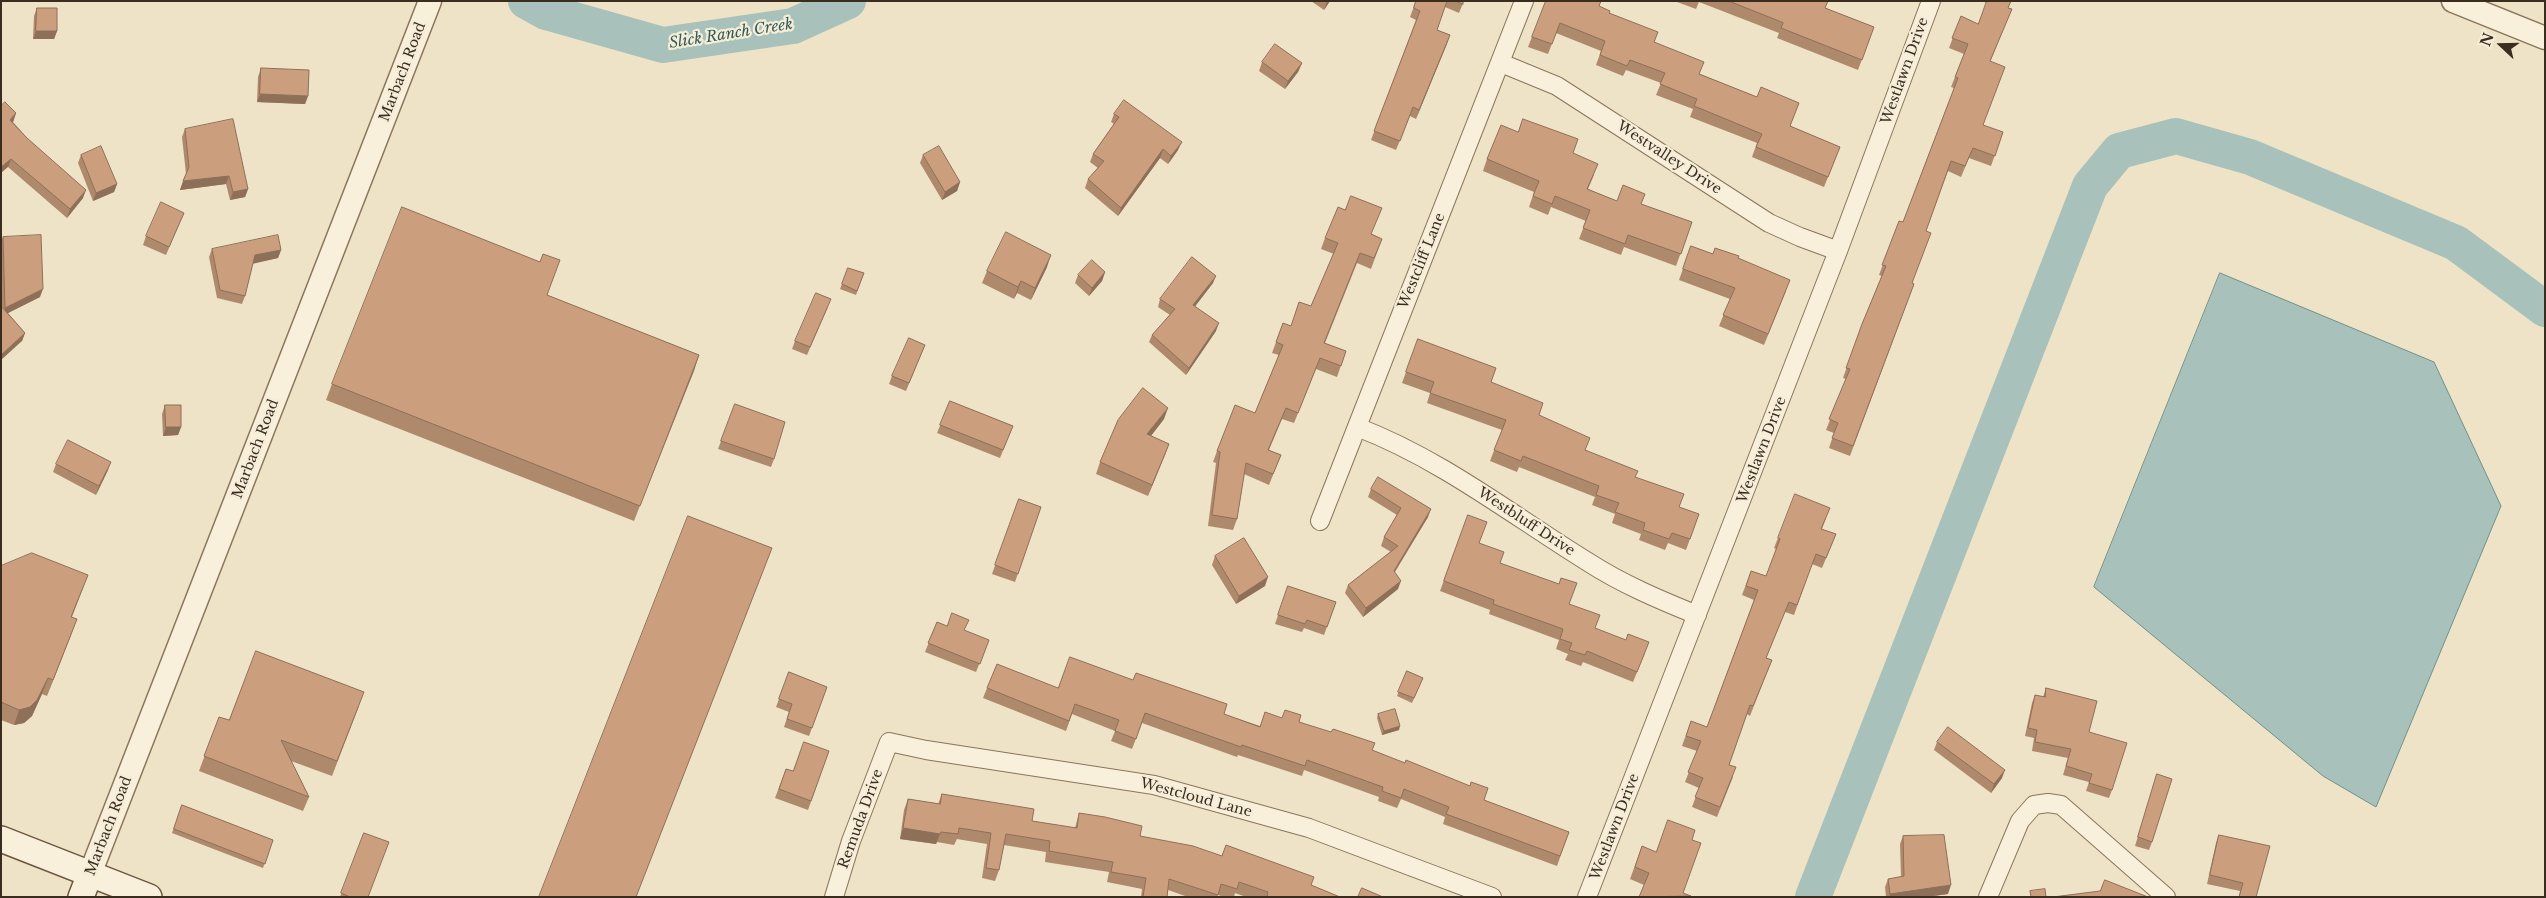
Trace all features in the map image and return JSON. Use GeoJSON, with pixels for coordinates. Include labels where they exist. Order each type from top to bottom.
{"type":"FeatureCollection","features":[{"type":"Feature","properties":{"kind":"main road"},"geometry":{"type":"LineString","coordinates":[[1,839],[86,885],[149,897]]}},
{"type":"Feature","properties":{"kind":"street","name":"Westcliff Lane"},"geometry":{"type":"LineString","coordinates":[[1320,521],[1524,1]]}},
{"type":"Feature","properties":{"kind":"street","name":"Westlawn Drive"},"geometry":{"type":"LineString","coordinates":[[1587,897],[1838,251],[1931,1]]}},
{"type":"Feature","properties":{"kind":"street"},"geometry":{"type":"LineString","coordinates":[[2453,1],[2545,38]]}},
{"type":"Feature","properties":{"kind":"street","name":"Marbach Road"},"geometry":{"type":"LineString","coordinates":[[86,885],[429,4]]}},
{"type":"Feature","properties":{"kind":"street","name":"Westvalley Drive"},"geometry":{"type":"LineString","coordinates":[[1501,63],[1557,86],[1769,223],[1838,251]]}},
{"type":"Feature","properties":{"kind":"street","name":"Westbluff Drive"},"geometry":{"type":"LineString","coordinates":[[1357,427],[1388,439],[1444,468],[1590,564],[1654,598],[1697,616]]}},
{"type":"Feature","properties":{"kind":"street","name":"Remuda Drive"},"geometry":{"type":"LineString","coordinates":[[834,897],[851,841],[889,742]]}},
{"type":"Feature","properties":{"kind":"street","name":"Westcloud Lane"},"geometry":{"type":"LineString","coordinates":[[889,742],[926,750],[1154,785],[1309,828],[1492,897]]}},
{"type":"Feature","properties":{"kind":"street"},"geometry":{"type":"LineString","coordinates":[[1988,897],[2020,821],[2034,805],[2048,803],[2061,805],[2166,897]]}},
{"type":"Feature","properties":{"kind":"water"},"geometry":{"type":"Polygon","coordinates":[[[2220,273],[2434,362],[2501,506],[2376,807],[2323,776],[2094,587],[2220,273]]]}},
{"type":"Feature","properties":{"kind":"building"},"geometry":{"type":"Polygon","coordinates":[[[1416,1],[1447,1],[1437,30],[1450,35],[1419,110],[1413,107],[1400,141],[1374,131],[1420,11],[1414,8],[1416,1]]]}},
{"type":"Feature","properties":{"kind":"building"},"geometry":{"type":"Polygon","coordinates":[[[1546,1],[1601,1],[1599,6],[1610,11],[1609,13],[1658,32],[1654,42],[1704,62],[1699,74],[1757,97],[1761,87],[1799,103],[1790,126],[1840,147],[1828,177],[1756,147],[1762,134],[1694,106],[1697,99],[1660,84],[1665,73],[1630,60],[1627,66],[1600,55],[1605,41],[1560,23],[1552,44],[1532,37],[1546,1]]]}},
{"type":"Feature","properties":{"kind":"building"},"geometry":{"type":"Polygon","coordinates":[[[1729,1],[1828,1],[1825,8],[1874,27],[1862,60],[1781,28],[1783,23],[1729,1]]]}},
{"type":"Feature","properties":{"kind":"building"},"geometry":{"type":"Polygon","coordinates":[[[1987,1],[2011,1],[2008,8],[2012,9],[1990,61],[2005,67],[1983,125],[2003,132],[1995,156],[1973,148],[1965,166],[1951,161],[1926,231],[1931,233],[1912,283],[1914,284],[1853,446],[1832,438],[1838,423],[1829,419],[1850,369],[1846,368],[1862,324],[1886,266],[1882,265],[1899,221],[1903,222],[1958,78],[1955,77],[1968,44],[1952,38],[1961,16],[1978,24],[1987,1]]]}},
{"type":"Feature","properties":{"kind":"building"},"geometry":{"type":"Polygon","coordinates":[[[37,8],[57,8],[57,31],[36,31],[37,8]]]}},
{"type":"Feature","properties":{"kind":"building"},"geometry":{"type":"Polygon","coordinates":[[[1275,44],[1302,63],[1288,81],[1262,62],[1275,44]]]}},
{"type":"Feature","properties":{"kind":"building"},"geometry":{"type":"Polygon","coordinates":[[[261,68],[309,70],[308,96],[260,94],[261,68]]]}},
{"type":"Feature","properties":{"kind":"building"},"geometry":{"type":"Polygon","coordinates":[[[1124,100],[1182,142],[1171,156],[1163,149],[1121,208],[1088,179],[1104,161],[1093,154],[1119,117],[1114,114],[1124,100]]]}},
{"type":"Feature","properties":{"kind":"building"},"geometry":{"type":"Polygon","coordinates":[[[5,102],[16,113],[10,120],[27,138],[86,190],[70,209],[11,159],[1,167],[1,106],[5,102]]]}},
{"type":"Feature","properties":{"kind":"building"},"geometry":{"type":"Polygon","coordinates":[[[233,119],[248,189],[233,192],[229,176],[183,181],[189,167],[185,129],[233,119]]]}},
{"type":"Feature","properties":{"kind":"building"},"geometry":{"type":"Polygon","coordinates":[[[1523,119],[1578,139],[1573,153],[1598,164],[1587,189],[1617,201],[1623,185],[1645,194],[1641,204],[1692,222],[1681,254],[1628,235],[1625,244],[1583,228],[1590,210],[1555,196],[1552,204],[1533,196],[1539,181],[1487,159],[1501,125],[1518,132],[1523,119]]]}},
{"type":"Feature","properties":{"kind":"building"},"geometry":{"type":"Polygon","coordinates":[[[101,146],[117,184],[96,193],[81,155],[101,146]]]}},
{"type":"Feature","properties":{"kind":"building"},"geometry":{"type":"Polygon","coordinates":[[[939,146],[960,182],[945,192],[923,155],[939,146]]]}},
{"type":"Feature","properties":{"kind":"building"},"geometry":{"type":"Polygon","coordinates":[[[1351,196],[1382,208],[1371,234],[1382,239],[1374,258],[1360,253],[1324,343],[1346,351],[1341,366],[1320,358],[1298,413],[1286,408],[1268,450],[1281,455],[1273,474],[1246,463],[1237,519],[1212,515],[1220,452],[1217,451],[1235,405],[1255,413],[1283,345],[1276,342],[1283,323],[1291,326],[1299,302],[1311,306],[1338,243],[1325,238],[1338,207],[1345,210],[1351,196]]]}},
{"type":"Feature","properties":{"kind":"building"},"geometry":{"type":"Polygon","coordinates":[[[161,202],[184,213],[169,247],[146,236],[161,202]]]}},
{"type":"Feature","properties":{"kind":"building"},"geometry":{"type":"Polygon","coordinates":[[[402,207],[540,262],[543,254],[560,260],[547,295],[699,355],[640,506],[332,384],[402,207]]]}},
{"type":"Feature","properties":{"kind":"building"},"geometry":{"type":"Polygon","coordinates":[[[1006,232],[1051,255],[1035,288],[1021,281],[1018,287],[987,271],[1006,232]]]}},
{"type":"Feature","properties":{"kind":"building"},"geometry":{"type":"Polygon","coordinates":[[[41,235],[43,289],[5,308],[3,237],[41,235]]]}},
{"type":"Feature","properties":{"kind":"building"},"geometry":{"type":"Polygon","coordinates":[[[278,235],[281,250],[255,255],[245,296],[220,290],[212,249],[278,235]]]}},
{"type":"Feature","properties":{"kind":"building"},"geometry":{"type":"Polygon","coordinates":[[[1691,246],[1713,254],[1715,248],[1739,256],[1738,258],[1790,280],[1768,334],[1723,315],[1735,288],[1683,269],[1691,246]]]}},
{"type":"Feature","properties":{"kind":"building"},"geometry":{"type":"Polygon","coordinates":[[[1192,257],[1216,276],[1193,305],[1219,323],[1189,368],[1152,335],[1175,309],[1160,299],[1192,257]]]}},
{"type":"Feature","properties":{"kind":"building"},"geometry":{"type":"Polygon","coordinates":[[[1092,260],[1105,272],[1092,288],[1078,275],[1092,260]]]}},
{"type":"Feature","properties":{"kind":"building"},"geometry":{"type":"Polygon","coordinates":[[[848,268],[864,273],[857,291],[842,284],[848,268]]]}},
{"type":"Feature","properties":{"kind":"building"},"geometry":{"type":"Polygon","coordinates":[[[816,293],[831,299],[810,347],[795,341],[816,293]]]}},
{"type":"Feature","properties":{"kind":"building"},"geometry":{"type":"Polygon","coordinates":[[[1,306],[25,333],[1,355],[1,306]]]}},
{"type":"Feature","properties":{"kind":"building"},"geometry":{"type":"Polygon","coordinates":[[[909,338],[925,345],[909,383],[892,376],[909,338]]]}},
{"type":"Feature","properties":{"kind":"building"},"geometry":{"type":"Polygon","coordinates":[[[1418,339],[1496,368],[1491,382],[1543,403],[1539,415],[1590,438],[1585,450],[1638,471],[1635,477],[1684,494],[1679,507],[1699,514],[1690,539],[1672,533],[1669,539],[1643,530],[1645,523],[1615,512],[1619,503],[1596,495],[1599,486],[1523,456],[1521,461],[1494,450],[1506,420],[1430,393],[1434,382],[1406,372],[1418,339]]]}},
{"type":"Feature","properties":{"kind":"building"},"geometry":{"type":"Polygon","coordinates":[[[1143,388],[1168,408],[1147,434],[1169,444],[1152,485],[1100,462],[1118,420],[1143,388]]]}},
{"type":"Feature","properties":{"kind":"building"},"geometry":{"type":"Polygon","coordinates":[[[950,401],[1013,426],[1003,450],[940,425],[950,401]]]}},
{"type":"Feature","properties":{"kind":"building"},"geometry":{"type":"Polygon","coordinates":[[[735,404],[785,422],[774,459],[721,441],[735,404]]]}},
{"type":"Feature","properties":{"kind":"building"},"geometry":{"type":"Polygon","coordinates":[[[165,405],[181,405],[181,427],[166,427],[165,405]]]}},
{"type":"Feature","properties":{"kind":"building"},"geometry":{"type":"Polygon","coordinates":[[[68,440],[111,462],[99,486],[56,464],[68,440]]]}},
{"type":"Feature","properties":{"kind":"building"},"geometry":{"type":"Polygon","coordinates":[[[1378,477],[1431,509],[1394,571],[1401,581],[1366,608],[1348,585],[1398,546],[1384,537],[1401,508],[1371,489],[1378,477]]]}},
{"type":"Feature","properties":{"kind":"building"},"geometry":{"type":"Polygon","coordinates":[[[1795,494],[1830,508],[1821,529],[1836,534],[1826,558],[1816,554],[1797,605],[1789,602],[1766,658],[1772,660],[1753,706],[1750,705],[1729,765],[1736,767],[1720,807],[1695,797],[1703,778],[1688,772],[1701,741],[1686,736],[1691,721],[1707,727],[1758,590],[1746,586],[1751,571],[1766,576],[1795,494]]]}},
{"type":"Feature","properties":{"kind":"building"},"geometry":{"type":"Polygon","coordinates":[[[1019,499],[1041,507],[1018,574],[995,565],[1019,499]]]}},
{"type":"Feature","properties":{"kind":"building"},"geometry":{"type":"Polygon","coordinates":[[[1468,515],[1487,522],[1479,543],[1504,552],[1500,563],[1559,584],[1561,578],[1577,583],[1569,604],[1600,615],[1595,628],[1626,640],[1628,634],[1649,642],[1637,672],[1587,651],[1585,655],[1569,650],[1572,643],[1560,639],[1563,629],[1493,604],[1494,600],[1444,581],[1468,515]]]}},
{"type":"Feature","properties":{"kind":"building"},"geometry":{"type":"Polygon","coordinates":[[[688,516],[772,548],[636,897],[539,897],[688,516]]]}},
{"type":"Feature","properties":{"kind":"building"},"geometry":{"type":"Polygon","coordinates":[[[1244,538],[1268,577],[1239,596],[1215,556],[1244,538]]]}},
{"type":"Feature","properties":{"kind":"building"},"geometry":{"type":"Polygon","coordinates":[[[32,553],[88,575],[71,617],[77,619],[53,680],[48,678],[37,700],[30,707],[19,710],[1,702],[1,566],[32,553]]]}},
{"type":"Feature","properties":{"kind":"building"},"geometry":{"type":"Polygon","coordinates":[[[1288,586],[1336,602],[1327,627],[1307,620],[1305,624],[1278,615],[1288,586]]]}},
{"type":"Feature","properties":{"kind":"building"},"geometry":{"type":"Polygon","coordinates":[[[952,613],[969,620],[964,630],[989,640],[980,664],[928,643],[937,622],[947,626],[952,613]]]}},
{"type":"Feature","properties":{"kind":"building"},"geometry":{"type":"Polygon","coordinates":[[[256,651],[364,692],[337,761],[281,740],[309,797],[204,756],[219,717],[229,720],[256,651]]]}},
{"type":"Feature","properties":{"kind":"building"},"geometry":{"type":"Polygon","coordinates":[[[1070,657],[1133,680],[1136,673],[1227,704],[1224,714],[1260,727],[1265,712],[1282,718],[1285,710],[1301,715],[1299,722],[1331,732],[1333,729],[1375,743],[1372,750],[1405,763],[1406,760],[1470,786],[1471,782],[1488,788],[1484,800],[1569,832],[1560,856],[1446,814],[1449,807],[1404,789],[1401,798],[1382,791],[1383,787],[1307,760],[1305,766],[1242,745],[1241,747],[1145,713],[1136,739],[1115,731],[1119,720],[1075,704],[1069,721],[987,688],[997,664],[1058,688],[1070,657]]]}},
{"type":"Feature","properties":{"kind":"building"},"geometry":{"type":"Polygon","coordinates":[[[1407,671],[1423,678],[1414,698],[1398,692],[1407,671]]]}},
{"type":"Feature","properties":{"kind":"building"},"geometry":{"type":"Polygon","coordinates":[[[789,672],[827,687],[812,728],[787,719],[792,704],[779,699],[789,672]]]}},
{"type":"Feature","properties":{"kind":"building"},"geometry":{"type":"Polygon","coordinates":[[[2046,688],[2097,701],[2089,732],[2127,743],[2112,790],[2089,783],[2092,774],[2066,766],[2071,749],[2035,742],[2037,730],[2028,728],[2035,695],[2045,697],[2046,688]]]}},
{"type":"Feature","properties":{"kind":"building"},"geometry":{"type":"Polygon","coordinates":[[[1395,709],[1400,726],[1384,731],[1378,714],[1395,709]]]}},
{"type":"Feature","properties":{"kind":"building"},"geometry":{"type":"Polygon","coordinates":[[[1948,727],[2005,770],[1994,784],[1937,742],[1948,727]]]}},
{"type":"Feature","properties":{"kind":"building"},"geometry":{"type":"Polygon","coordinates":[[[804,742],[829,751],[811,801],[779,789],[786,769],[793,771],[804,742]]]}},
{"type":"Feature","properties":{"kind":"building"},"geometry":{"type":"Polygon","coordinates":[[[2157,774],[2172,779],[2152,842],[2138,837],[2157,774]]]}},
{"type":"Feature","properties":{"kind":"building"},"geometry":{"type":"Polygon","coordinates":[[[942,794],[1034,809],[1032,821],[1077,828],[1079,813],[1105,817],[1142,826],[1140,836],[1193,846],[1222,856],[1226,845],[1314,877],[1311,885],[1340,897],[1267,897],[1268,892],[1239,882],[1237,889],[1221,884],[1218,895],[1169,879],[1167,897],[1143,897],[1146,878],[1111,872],[1113,862],[1049,851],[1050,841],[1006,834],[999,870],[986,868],[991,833],[959,828],[958,834],[941,832],[940,834],[903,828],[908,799],[940,804],[942,794]]]}},
{"type":"Feature","properties":{"kind":"building"},"geometry":{"type":"Polygon","coordinates":[[[182,805],[273,840],[265,864],[174,829],[182,805]]]}},
{"type":"Feature","properties":{"kind":"building"},"geometry":{"type":"Polygon","coordinates":[[[1668,820],[1695,830],[1692,840],[1701,843],[1683,893],[1691,896],[1639,897],[1649,873],[1635,867],[1642,846],[1656,852],[1668,820]]]}},
{"type":"Feature","properties":{"kind":"building"},"geometry":{"type":"Polygon","coordinates":[[[364,833],[389,842],[368,897],[350,897],[341,893],[364,833]]]}},
{"type":"Feature","properties":{"kind":"building"},"geometry":{"type":"Polygon","coordinates":[[[1944,835],[1951,885],[1890,894],[1888,879],[1904,876],[1903,836],[1944,835]]]}},
{"type":"Feature","properties":{"kind":"building"},"geometry":{"type":"Polygon","coordinates":[[[2219,835],[2270,846],[2256,897],[2239,897],[2243,883],[2210,875],[2219,835]]]}},
{"type":"Feature","properties":{"kind":"building"},"geometry":{"type":"Polygon","coordinates":[[[2105,880],[2148,897],[2053,897],[2100,891],[2105,880]]]}},
{"type":"Feature","properties":{"kind":"building"},"geometry":{"type":"Polygon","coordinates":[[[1362,888],[1383,897],[1358,897],[1362,888]]]}},
{"type":"Feature","properties":{"kind":"building"},"geometry":{"type":"Polygon","coordinates":[[[2045,889],[2046,897],[2031,897],[2030,891],[2045,889]]]}},
{"type":"Feature","properties":{"kind":"waterway","name":"Slick Ranch Creek"},"geometry":{"type":"LineString","coordinates":[[526,1],[546,12],[663,45],[793,26],[848,1]]}},
{"type":"Feature","properties":{"kind":"waterway"},"geometry":{"type":"LineString","coordinates":[[1813,897],[2090,186],[2119,151],[2176,136],[2250,157],[2456,243],[2545,309]]}}]}
